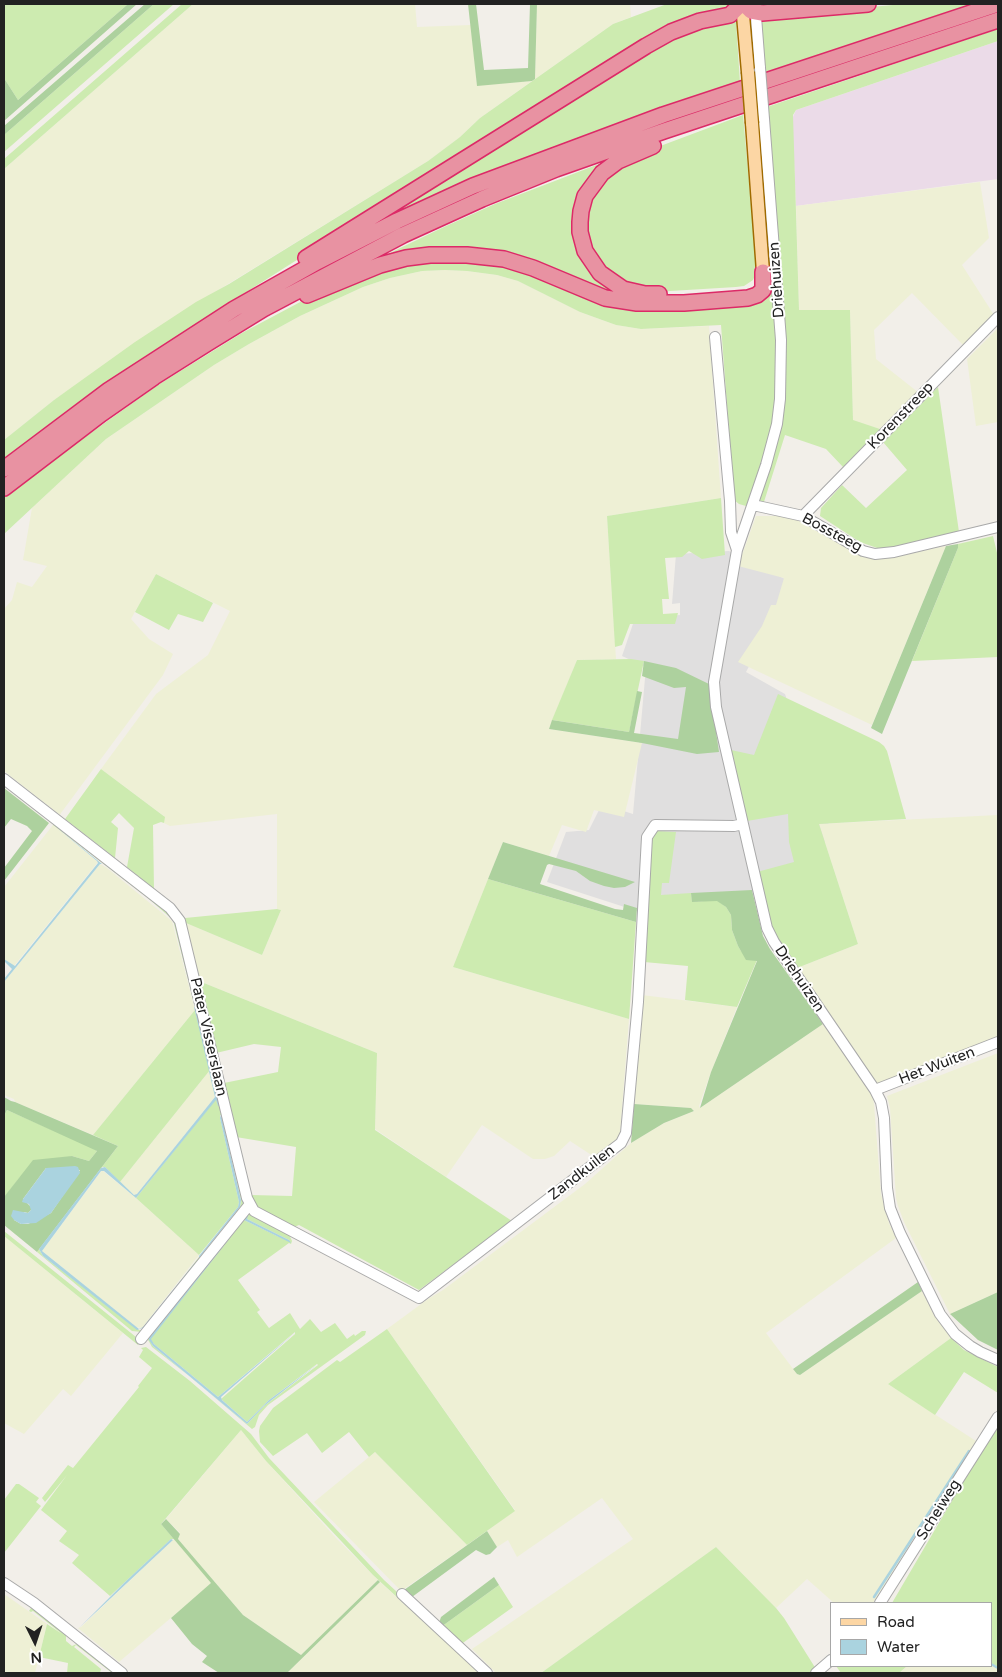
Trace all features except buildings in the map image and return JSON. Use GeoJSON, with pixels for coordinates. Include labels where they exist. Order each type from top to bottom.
{"type":"FeatureCollection","features":[{"type":"Feature","properties":{"kind":"highway"},"geometry":{"type":"LineString","coordinates":[[234,309],[250,293],[300,261],[671,32],[700,21],[730,15],[737,8],[747,6],[868,4]]}},
{"type":"Feature","properties":{"kind":"highway"},"geometry":{"type":"LineString","coordinates":[[4,469],[109,390],[234,309],[397,221],[472,186],[663,115],[998,4]]}},
{"type":"Feature","properties":{"kind":"highway"},"geometry":{"type":"LineString","coordinates":[[4,488],[50,452],[154,377],[263,309],[403,235],[482,199],[556,170],[998,20]]}},
{"type":"Feature","properties":{"kind":"highway"},"geometry":{"type":"LineString","coordinates":[[764,272],[759,284],[748,289],[665,294],[635,292],[611,282],[594,266],[582,243],[580,222],[582,204],[588,190],[602,173],[618,161],[730,117],[775,95]]}},
{"type":"Feature","properties":{"kind":"highway"},"geometry":{"type":"LineString","coordinates":[[263,309],[306,295],[380,265],[406,258],[430,255],[473,255],[504,259],[533,268],[604,298],[637,304],[684,303],[751,297],[763,290],[764,272]]}},
{"type":"Feature","properties":{"kind":"main road","name":"Driehuizen"},"geometry":{"type":"LineString","coordinates":[[747,6],[758,121],[764,272]]}},
{"type":"Feature","properties":{"kind":"street","name":"Driehuizen"},"geometry":{"type":"LineString","coordinates":[[758,121],[781,340],[782,377],[777,424],[766,465],[737,550],[714,682],[716,707],[763,917],[774,942],[875,1090],[881,1102],[884,1118],[887,1188],[890,1208],[900,1233],[940,1314],[955,1334],[980,1352],[998,1360]]}},
{"type":"Feature","properties":{"kind":"street","name":"Korenstreep"},"geometry":{"type":"LineString","coordinates":[[803,516],[998,317]]}},
{"type":"Feature","properties":{"kind":"street","name":"Driehuizen"},"geometry":{"type":"LineString","coordinates":[[716,337],[731,532],[737,550]]}},
{"type":"Feature","properties":{"kind":"street","name":"Bossteeg"},"geometry":{"type":"LineString","coordinates":[[753,505],[803,516],[863,551],[874,554],[894,552],[998,527]]}},
{"type":"Feature","properties":{"kind":"street","name":"Pater Visserslaan"},"geometry":{"type":"LineString","coordinates":[[4,779],[170,908],[180,921],[250,1204]]}},
{"type":"Feature","properties":{"kind":"street","name":"Zandkuilen"},"geometry":{"type":"LineString","coordinates":[[250,1204],[254,1211],[262,1216],[418,1298],[615,1149],[621,1143],[626,1133],[638,1002],[647,837],[655,825],[734,826],[743,824]]}},
{"type":"Feature","properties":{"kind":"street","name":"Het Wuiten"},"geometry":{"type":"LineString","coordinates":[[875,1090],[998,1042]]}},
{"type":"Feature","properties":{"kind":"street"},"geometry":{"type":"LineString","coordinates":[[141,1339],[250,1204]]}},
{"type":"Feature","properties":{"kind":"street","name":"Scheiweg"},"geometry":{"type":"LineString","coordinates":[[881,1602],[998,1417]]}},
{"type":"Feature","properties":{"kind":"street"},"geometry":{"type":"LineString","coordinates":[[4,1583],[34,1603],[122,1673]]}},
{"type":"Feature","properties":{"kind":"street"},"geometry":{"type":"LineString","coordinates":[[402,1594],[487,1673]]}},
{"type":"Feature","properties":{"kind":"street"},"geometry":{"type":"LineString","coordinates":[[816,1673],[830,1661]]}},
{"type":"Feature","properties":{"kind":"shaded area"},"geometry":{"type":"Polygon","coordinates":[[[998,41],[998,179],[796,206],[792,119],[796,110],[998,41]]]}},
{"type":"Feature","properties":{"kind":"shaded area"},"geometry":{"type":"Polygon","coordinates":[[[729,551],[793,583],[746,672],[785,694],[833,837],[753,892],[640,912],[547,882],[566,832],[589,830],[602,804],[633,814],[646,667],[622,656],[635,618],[680,615],[680,603],[672,604],[676,554],[729,551]]]}},
{"type":"Feature","properties":{"kind":"green space"},"geometry":{"type":"Polygon","coordinates":[[[4,4],[128,4],[18,100],[4,78],[4,4]]]}},
{"type":"Feature","properties":{"kind":"green space"},"geometry":{"type":"Polygon","coordinates":[[[128,4],[137,4],[4,121],[4,78],[18,100],[128,4]]]}},
{"type":"Feature","properties":{"kind":"green space"},"geometry":{"type":"Polygon","coordinates":[[[145,4],[154,4],[4,135],[4,126],[145,4]]]}},
{"type":"Feature","properties":{"kind":"green space"},"geometry":{"type":"Polygon","coordinates":[[[154,4],[174,4],[4,152],[4,135],[154,4]]]}},
{"type":"Feature","properties":{"kind":"green space"},"geometry":{"type":"Polygon","coordinates":[[[182,4],[193,4],[4,169],[4,159],[182,4]]]}},
{"type":"Feature","properties":{"kind":"green space"},"geometry":{"type":"Polygon","coordinates":[[[193,4],[415,4],[417,27],[471,25],[477,85],[532,81],[480,118],[460,137],[428,161],[215,292],[54,400],[4,440],[4,169],[193,4]]]}},
{"type":"Feature","properties":{"kind":"green space"},"geometry":{"type":"Polygon","coordinates":[[[468,4],[476,4],[484,70],[528,68],[530,4],[537,4],[535,79],[532,81],[477,86],[468,4]]]}},
{"type":"Feature","properties":{"kind":"green space"},"geometry":{"type":"Polygon","coordinates":[[[537,4],[630,4],[631,17],[613,24],[535,79],[537,4]]]}},
{"type":"Feature","properties":{"kind":"green space"},"geometry":{"type":"Polygon","coordinates":[[[667,4],[735,4],[729,8],[697,15],[322,244],[144,357],[75,405],[4,459],[4,440],[54,400],[135,342],[196,302],[229,284],[428,161],[460,137],[480,118],[613,24],[667,4]]]}},
{"type":"Feature","properties":{"kind":"green space"},"geometry":{"type":"Polygon","coordinates":[[[904,4],[975,4],[765,75],[760,17],[904,4]]]}},
{"type":"Feature","properties":{"kind":"green space"},"geometry":{"type":"Polygon","coordinates":[[[729,21],[736,22],[740,83],[526,158],[458,186],[365,229],[666,38],[729,21]]]}},
{"type":"Feature","properties":{"kind":"green space"},"geometry":{"type":"Polygon","coordinates":[[[998,29],[998,41],[796,110],[793,115],[799,310],[850,310],[853,420],[880,429],[843,467],[826,449],[785,435],[763,505],[759,497],[785,384],[786,359],[785,320],[767,107],[998,29]]]}},
{"type":"Feature","properties":{"kind":"green space"},"geometry":{"type":"Polygon","coordinates":[[[743,115],[757,271],[753,280],[744,286],[736,287],[654,292],[608,276],[585,239],[590,193],[600,180],[655,148],[743,115]]]}},
{"type":"Feature","properties":{"kind":"green space"},"geometry":{"type":"Polygon","coordinates":[[[625,154],[608,164],[576,231],[627,299],[483,253],[344,275],[495,204],[625,154]]]}},
{"type":"Feature","properties":{"kind":"green space"},"geometry":{"type":"Polygon","coordinates":[[[980,182],[989,238],[962,265],[994,315],[964,346],[912,293],[874,330],[876,359],[919,393],[880,429],[853,421],[850,310],[799,311],[796,206],[980,182]]]}},
{"type":"Feature","properties":{"kind":"green space"},"geometry":{"type":"Polygon","coordinates":[[[411,261],[494,261],[585,293],[761,300],[768,295],[770,288],[773,288],[780,377],[775,420],[754,491],[746,506],[734,500],[721,325],[641,329],[616,325],[580,312],[518,281],[497,275],[445,270],[422,271],[390,278],[363,287],[300,316],[249,344],[214,365],[106,439],[4,534],[4,498],[158,385],[242,333],[304,300],[411,261]]]}},
{"type":"Feature","properties":{"kind":"green space"},"geometry":{"type":"Polygon","coordinates":[[[445,270],[497,275],[518,281],[580,312],[616,325],[641,329],[709,326],[721,498],[607,516],[616,659],[577,660],[549,729],[642,743],[624,817],[594,810],[586,832],[562,825],[549,856],[503,842],[453,967],[629,1019],[618,1140],[596,1158],[570,1141],[554,1156],[545,1159],[533,1159],[482,1125],[446,1177],[375,1129],[377,1053],[199,981],[186,923],[262,955],[281,910],[277,909],[277,814],[170,826],[164,823],[164,816],[101,769],[156,694],[208,655],[230,611],[156,574],[131,619],[149,639],[173,654],[163,675],[60,815],[4,771],[4,609],[12,600],[17,582],[32,587],[47,566],[23,560],[32,508],[106,439],[214,365],[249,344],[300,316],[363,287],[390,278],[422,271],[445,270]]]}},
{"type":"Feature","properties":{"kind":"green space"},"geometry":{"type":"Polygon","coordinates":[[[998,328],[998,422],[976,426],[967,359],[998,328]]]}},
{"type":"Feature","properties":{"kind":"green space"},"geometry":{"type":"Polygon","coordinates":[[[938,387],[959,532],[899,547],[880,549],[860,542],[820,516],[821,508],[842,485],[866,508],[907,470],[883,442],[938,387]]]}},
{"type":"Feature","properties":{"kind":"green space"},"geometry":{"type":"Polygon","coordinates":[[[721,498],[725,555],[702,559],[689,551],[682,557],[665,558],[669,599],[662,599],[663,614],[678,613],[675,624],[630,624],[622,645],[615,647],[607,516],[721,498]]]}},
{"type":"Feature","properties":{"kind":"green space"},"geometry":{"type":"Polygon","coordinates":[[[756,516],[779,516],[795,519],[860,554],[874,559],[894,557],[946,546],[872,725],[738,662],[762,626],[771,605],[776,605],[784,578],[738,566],[756,516]]]}},
{"type":"Feature","properties":{"kind":"green space"},"geometry":{"type":"Polygon","coordinates":[[[993,536],[998,557],[998,657],[912,661],[958,544],[993,536]]]}},
{"type":"Feature","properties":{"kind":"green space"},"geometry":{"type":"Polygon","coordinates":[[[958,544],[882,734],[871,728],[946,546],[958,544]]]}},
{"type":"Feature","properties":{"kind":"green space"},"geometry":{"type":"Polygon","coordinates":[[[156,574],[213,603],[203,622],[178,614],[169,630],[135,612],[156,574]]]}},
{"type":"Feature","properties":{"kind":"green space"},"geometry":{"type":"Polygon","coordinates":[[[631,659],[644,661],[629,732],[552,720],[577,660],[631,659]]]}},
{"type":"Feature","properties":{"kind":"green space"},"geometry":{"type":"Polygon","coordinates":[[[644,661],[676,668],[709,684],[719,752],[697,754],[642,743],[549,729],[552,720],[629,732],[637,691],[642,692],[634,733],[678,739],[686,687],[674,688],[642,676],[644,661]]]}},
{"type":"Feature","properties":{"kind":"green space"},"geometry":{"type":"Polygon","coordinates":[[[778,694],[884,746],[906,819],[819,824],[858,944],[797,968],[773,934],[757,872],[794,862],[789,842],[788,814],[747,821],[731,750],[754,755],[778,694]]]}},
{"type":"Feature","properties":{"kind":"green space"},"geometry":{"type":"Polygon","coordinates":[[[101,769],[165,817],[164,823],[161,822],[153,825],[154,889],[127,867],[134,828],[119,813],[111,822],[118,828],[115,858],[65,819],[101,769]]]}},
{"type":"Feature","properties":{"kind":"green space"},"geometry":{"type":"Polygon","coordinates":[[[4,788],[49,823],[4,881],[4,868],[32,831],[27,826],[11,819],[4,828],[4,788]]]}},
{"type":"Feature","properties":{"kind":"green space"},"geometry":{"type":"Polygon","coordinates":[[[998,815],[998,1037],[877,1085],[797,968],[858,944],[819,824],[998,815]]]}},
{"type":"Feature","properties":{"kind":"green space"},"geometry":{"type":"Polygon","coordinates":[[[54,824],[174,915],[246,1202],[142,1332],[132,1331],[37,1252],[39,1249],[43,1256],[139,1330],[142,1330],[240,1207],[241,1200],[222,1115],[220,1115],[220,1118],[239,1202],[238,1207],[199,1255],[136,1198],[216,1099],[218,1107],[173,920],[54,824]]]}},
{"type":"Feature","properties":{"kind":"green space"},"geometry":{"type":"Polygon","coordinates":[[[53,825],[98,862],[14,966],[4,959],[4,887],[53,825]]]}},
{"type":"Feature","properties":{"kind":"green space"},"geometry":{"type":"Polygon","coordinates":[[[656,831],[676,832],[669,883],[662,883],[661,895],[691,893],[692,902],[717,900],[726,907],[731,915],[732,930],[741,951],[757,960],[737,1007],[685,1000],[688,966],[644,962],[651,835],[656,831]]]}},
{"type":"Feature","properties":{"kind":"green space"},"geometry":{"type":"Polygon","coordinates":[[[503,842],[635,882],[625,887],[614,888],[604,886],[590,881],[576,871],[549,864],[540,884],[615,909],[623,910],[624,904],[637,908],[636,922],[488,879],[503,842]]]}},
{"type":"Feature","properties":{"kind":"green space"},"geometry":{"type":"Polygon","coordinates":[[[100,864],[172,921],[195,1010],[93,1135],[15,1102],[14,1099],[4,1095],[4,982],[100,864]]]}},
{"type":"Feature","properties":{"kind":"green space"},"geometry":{"type":"Polygon","coordinates":[[[488,879],[636,922],[629,1019],[453,967],[488,879]]]}},
{"type":"Feature","properties":{"kind":"green space"},"geometry":{"type":"Polygon","coordinates":[[[752,890],[763,936],[770,949],[823,1024],[700,1108],[711,1072],[757,961],[746,960],[738,946],[732,930],[731,915],[726,907],[717,901],[692,902],[691,893],[752,890]]]}},
{"type":"Feature","properties":{"kind":"green space"},"geometry":{"type":"Polygon","coordinates":[[[281,910],[262,955],[186,923],[185,918],[281,910]]]}},
{"type":"Feature","properties":{"kind":"green space"},"geometry":{"type":"Polygon","coordinates":[[[199,981],[377,1053],[375,1130],[512,1221],[419,1290],[299,1225],[294,1227],[253,1205],[251,1195],[292,1196],[296,1147],[236,1137],[224,1083],[278,1072],[281,1047],[254,1044],[216,1053],[199,981]]]}},
{"type":"Feature","properties":{"kind":"green space"},"geometry":{"type":"Polygon","coordinates":[[[642,995],[737,1007],[711,1072],[699,1106],[700,1108],[823,1024],[872,1094],[881,1194],[889,1223],[896,1238],[766,1333],[797,1374],[800,1375],[922,1291],[934,1315],[951,1338],[888,1384],[976,1441],[874,1602],[833,1602],[807,1579],[776,1608],[716,1547],[541,1673],[496,1673],[472,1649],[633,1539],[602,1498],[517,1557],[508,1540],[497,1547],[487,1531],[515,1510],[387,1329],[443,1290],[585,1184],[631,1143],[664,1123],[694,1111],[691,1108],[634,1104],[642,995]]]}},
{"type":"Feature","properties":{"kind":"green space"},"geometry":{"type":"Polygon","coordinates":[[[195,1010],[210,1070],[120,1182],[105,1167],[102,1167],[118,1146],[93,1135],[195,1010]]]}},
{"type":"Feature","properties":{"kind":"green space"},"geometry":{"type":"Polygon","coordinates":[[[998,1053],[998,1292],[950,1314],[904,1222],[898,1206],[890,1108],[887,1096],[998,1053]]]}},
{"type":"Feature","properties":{"kind":"green space"},"geometry":{"type":"Polygon","coordinates":[[[210,1070],[215,1097],[137,1194],[134,1195],[120,1182],[210,1070]]]}},
{"type":"Feature","properties":{"kind":"green space"},"geometry":{"type":"Polygon","coordinates":[[[4,1097],[118,1146],[37,1252],[4,1225],[4,1197],[33,1160],[72,1156],[89,1161],[97,1151],[7,1110],[4,1116],[4,1097]],[[46,1168],[23,1199],[31,1207],[31,1210],[28,1213],[24,1212],[14,1220],[21,1224],[28,1224],[51,1213],[80,1170],[46,1168]]]}},
{"type":"Feature","properties":{"kind":"green space"},"geometry":{"type":"Polygon","coordinates":[[[634,1104],[691,1108],[694,1111],[664,1123],[631,1143],[634,1104]]]}},
{"type":"Feature","properties":{"kind":"green space"},"geometry":{"type":"Polygon","coordinates":[[[7,1110],[97,1151],[89,1161],[72,1156],[20,1177],[4,1198],[4,1116],[7,1110]]]}},
{"type":"Feature","properties":{"kind":"green space"},"geometry":{"type":"Polygon","coordinates":[[[102,1170],[199,1255],[142,1328],[136,1327],[42,1251],[102,1170]]]}},
{"type":"Feature","properties":{"kind":"green space"},"geometry":{"type":"Polygon","coordinates":[[[247,1211],[288,1232],[292,1241],[291,1244],[289,1243],[238,1280],[260,1310],[257,1312],[269,1328],[290,1313],[300,1329],[310,1319],[321,1332],[335,1323],[347,1339],[354,1334],[355,1336],[362,1331],[366,1331],[365,1335],[268,1405],[259,1415],[255,1427],[252,1429],[204,1388],[247,1424],[264,1406],[318,1365],[269,1400],[247,1422],[221,1399],[295,1332],[218,1397],[154,1344],[150,1339],[244,1220],[291,1241],[247,1219],[247,1215],[149,1338],[153,1346],[189,1376],[152,1347],[147,1338],[247,1211]]]}},
{"type":"Feature","properties":{"kind":"green space"},"geometry":{"type":"Polygon","coordinates":[[[4,1231],[136,1337],[139,1342],[138,1345],[4,1236],[4,1231]]]}},
{"type":"Feature","properties":{"kind":"green space"},"geometry":{"type":"Polygon","coordinates":[[[4,1236],[123,1333],[71,1396],[63,1389],[24,1434],[4,1423],[4,1236]]]}},
{"type":"Feature","properties":{"kind":"green space"},"geometry":{"type":"Polygon","coordinates":[[[918,1282],[922,1291],[800,1375],[793,1369],[918,1282]]]}},
{"type":"Feature","properties":{"kind":"green space"},"geometry":{"type":"Polygon","coordinates":[[[998,1292],[998,1350],[978,1340],[950,1314],[998,1292]]]}},
{"type":"Feature","properties":{"kind":"green space"},"geometry":{"type":"Polygon","coordinates":[[[387,1329],[515,1511],[467,1545],[375,1452],[369,1457],[349,1432],[322,1453],[307,1433],[273,1456],[260,1442],[260,1426],[273,1408],[337,1360],[340,1362],[387,1329]]]}},
{"type":"Feature","properties":{"kind":"green space"},"geometry":{"type":"Polygon","coordinates":[[[951,1338],[964,1350],[998,1367],[998,1393],[964,1372],[935,1415],[888,1384],[951,1338]]]}},
{"type":"Feature","properties":{"kind":"green space"},"geometry":{"type":"Polygon","coordinates":[[[146,1347],[190,1381],[251,1434],[269,1458],[384,1580],[485,1673],[479,1673],[373,1575],[266,1461],[241,1430],[161,1524],[174,1539],[171,1539],[110,1596],[72,1563],[79,1555],[59,1541],[67,1531],[41,1510],[67,1475],[45,1502],[42,1498],[68,1465],[73,1468],[139,1387],[152,1368],[139,1357],[143,1350],[141,1348],[146,1347]]]}},
{"type":"Feature","properties":{"kind":"green space"},"geometry":{"type":"Polygon","coordinates":[[[998,1426],[998,1667],[992,1664],[992,1602],[893,1602],[974,1463],[998,1426]]]}},
{"type":"Feature","properties":{"kind":"green space"},"geometry":{"type":"Polygon","coordinates":[[[241,1430],[266,1461],[336,1538],[378,1580],[301,1655],[243,1615],[178,1539],[180,1533],[166,1519],[241,1430]]]}},
{"type":"Feature","properties":{"kind":"green space"},"geometry":{"type":"Polygon","coordinates":[[[375,1452],[467,1545],[401,1591],[314,1502],[375,1452]]]}},
{"type":"Feature","properties":{"kind":"green space"},"geometry":{"type":"Polygon","coordinates":[[[16,1484],[19,1484],[39,1498],[36,1502],[41,1506],[4,1553],[4,1500],[16,1484]]]}},
{"type":"Feature","properties":{"kind":"green space"},"geometry":{"type":"Polygon","coordinates":[[[166,1519],[180,1534],[178,1539],[243,1615],[301,1655],[378,1580],[380,1582],[287,1673],[219,1673],[202,1662],[207,1656],[192,1644],[171,1618],[211,1583],[161,1524],[166,1519]]]}},
{"type":"Feature","properties":{"kind":"green space"},"geometry":{"type":"Polygon","coordinates":[[[487,1531],[497,1547],[490,1554],[486,1555],[476,1550],[412,1597],[404,1590],[487,1531]]]}},
{"type":"Feature","properties":{"kind":"green space"},"geometry":{"type":"Polygon","coordinates":[[[174,1539],[212,1583],[119,1662],[78,1628],[174,1539]]]}},
{"type":"Feature","properties":{"kind":"green space"},"geometry":{"type":"Polygon","coordinates":[[[716,1547],[776,1608],[816,1669],[810,1673],[541,1673],[716,1547]]]}},
{"type":"Feature","properties":{"kind":"green space"},"geometry":{"type":"Polygon","coordinates":[[[494,1577],[499,1585],[441,1627],[439,1623],[441,1617],[494,1577]]]}},
{"type":"Feature","properties":{"kind":"green space"},"geometry":{"type":"Polygon","coordinates":[[[380,1582],[478,1672],[287,1673],[380,1582]]]}},
{"type":"Feature","properties":{"kind":"green space"},"geometry":{"type":"Polygon","coordinates":[[[499,1585],[513,1607],[460,1645],[441,1627],[499,1585]]]}},
{"type":"Feature","properties":{"kind":"green space"},"geometry":{"type":"Polygon","coordinates":[[[4,1594],[47,1624],[35,1673],[4,1673],[4,1594]]]}},
{"type":"Feature","properties":{"kind":"green space"},"geometry":{"type":"Polygon","coordinates":[[[31,1608],[34,1608],[66,1632],[66,1641],[72,1646],[79,1643],[117,1673],[112,1673],[76,1645],[74,1647],[101,1669],[100,1673],[67,1673],[68,1663],[39,1657],[47,1624],[62,1634],[33,1611],[29,1611],[31,1608]]]}},
{"type":"Feature","properties":{"kind":"green space"},"geometry":{"type":"Polygon","coordinates":[[[992,1664],[998,1667],[998,1673],[899,1673],[906,1667],[992,1667],[992,1664]]]}},
{"type":"Feature","properties":{"kind":"green space"},"geometry":{"type":"Polygon","coordinates":[[[837,1667],[906,1667],[899,1673],[841,1673],[837,1667]]]}},
{"type":"Feature","properties":{"kind":"water"},"geometry":{"type":"Polygon","coordinates":[[[56,827],[102,864],[100,864],[4,982],[4,979],[12,969],[4,959],[15,966],[98,863],[56,827]]]}},
{"type":"Feature","properties":{"kind":"water"},"geometry":{"type":"Polygon","coordinates":[[[194,1007],[196,1008],[219,1106],[216,1100],[136,1198],[104,1171],[101,1171],[42,1251],[139,1329],[143,1327],[196,1263],[145,1327],[137,1330],[43,1256],[39,1249],[101,1168],[105,1167],[134,1195],[137,1194],[215,1097],[194,1007]]]}},
{"type":"Feature","properties":{"kind":"water"},"geometry":{"type":"Polygon","coordinates":[[[221,1114],[241,1200],[240,1207],[199,1258],[238,1207],[239,1202],[220,1118],[221,1114]]]}},
{"type":"Feature","properties":{"kind":"water"},"geometry":{"type":"Polygon","coordinates":[[[78,1167],[80,1173],[51,1213],[36,1223],[21,1224],[14,1220],[11,1216],[13,1210],[28,1213],[31,1210],[29,1204],[22,1202],[23,1199],[46,1168],[78,1167]]]}},
{"type":"Feature","properties":{"kind":"water"},"geometry":{"type":"Polygon","coordinates":[[[246,1215],[248,1216],[247,1219],[289,1240],[291,1243],[244,1220],[151,1339],[154,1344],[218,1397],[296,1332],[221,1397],[247,1422],[269,1400],[318,1364],[264,1406],[247,1424],[153,1346],[149,1340],[149,1337],[246,1215]]]}},
{"type":"Feature","properties":{"kind":"water"},"geometry":{"type":"Polygon","coordinates":[[[171,1539],[173,1540],[80,1627],[125,1582],[171,1539]]]}},
{"type":"Feature","properties":{"kind":"waterway"},"geometry":{"type":"LineString","coordinates":[[874,1597],[969,1451]]}},
{"type":"Feature","properties":{"kind":"waterway"},"geometry":{"type":"LineString","coordinates":[[992,1665],[998,1668]]}}]}
